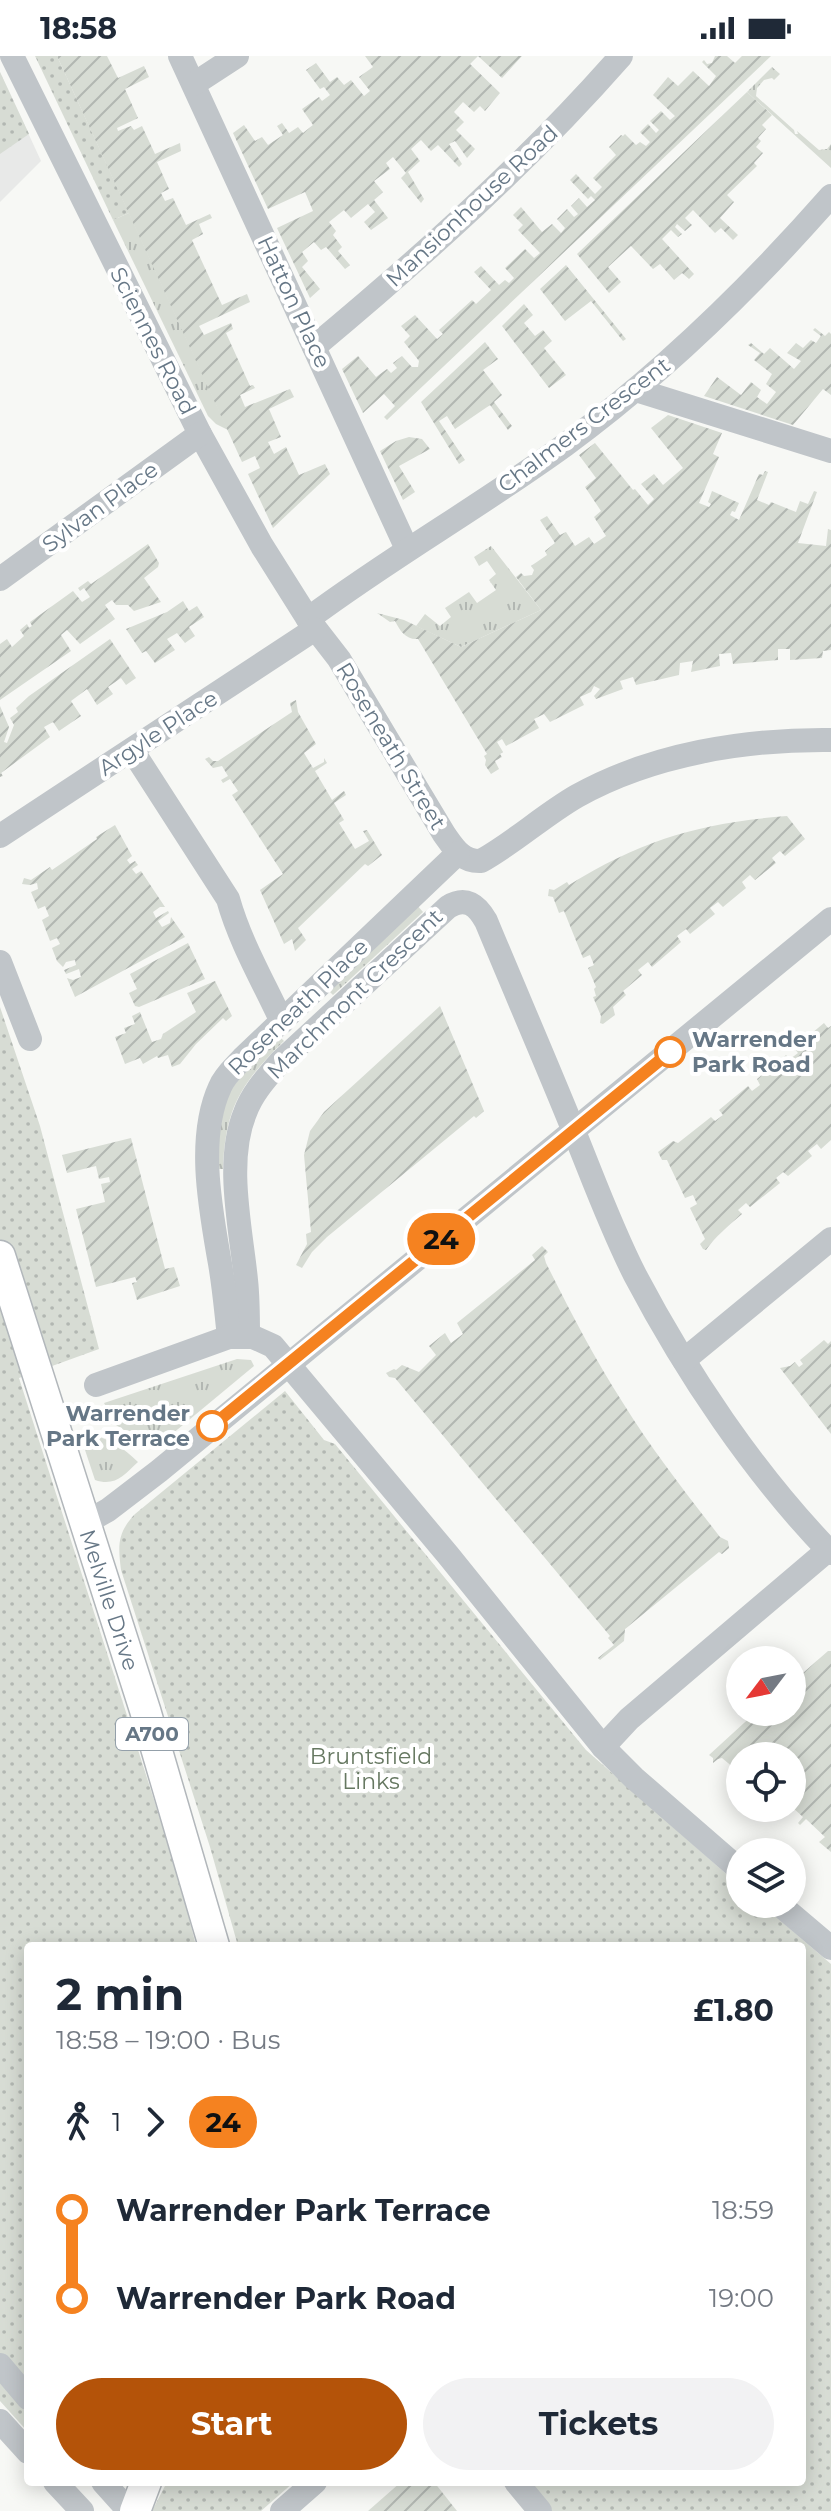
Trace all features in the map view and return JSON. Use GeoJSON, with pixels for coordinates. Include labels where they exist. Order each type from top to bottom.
{"type":"FeatureCollection","features":[{"type":"Feature","properties":{"kind":"main road","name":"Melville Drive"},"geometry":{"type":"LineString","coordinates":[[0,1256],[180,1825],[213,1942]]}},
{"type":"Feature","properties":{"kind":"main road"},"geometry":{"type":"LineString","coordinates":[[132,2511],[144,2486]]}},
{"type":"Feature","properties":{"kind":"street","name":"Sciennes Road"},"geometry":{"type":"LineString","coordinates":[[12,56],[200,434],[262,546],[312,624]]}},
{"type":"Feature","properties":{"kind":"street","name":"Hatton Place"},"geometry":{"type":"LineString","coordinates":[[180,56],[407,549]]}},
{"type":"Feature","properties":{"kind":"street"},"geometry":{"type":"LineString","coordinates":[[194,84],[237,56]]}},
{"type":"Feature","properties":{"kind":"street","name":"Mansionhouse Road"},"geometry":{"type":"LineString","coordinates":[[314,347],[395,279],[475,205],[565,117],[621,56]]}},
{"type":"Feature","properties":{"kind":"street","name":"Chalmers Crescent"},"geometry":{"type":"LineString","coordinates":[[312,624],[407,549],[526,473],[636,390],[713,319],[795,237],[831,196]]}},
{"type":"Feature","properties":{"kind":"street"},"geometry":{"type":"LineString","coordinates":[[636,390],[831,451]]}},
{"type":"Feature","properties":{"kind":"street","name":"Sylvan Place"},"geometry":{"type":"LineString","coordinates":[[0,579],[200,434]]}},
{"type":"Feature","properties":{"kind":"street","name":"Argyle Place"},"geometry":{"type":"LineString","coordinates":[[0,836],[132,750],[312,624]]}},
{"type":"Feature","properties":{"kind":"street","name":"Roseneath Street"},"geometry":{"type":"LineString","coordinates":[[312,624],[339,659],[444,834],[472,858]]}},
{"type":"Feature","properties":{"kind":"street"},"geometry":{"type":"LineString","coordinates":[[603,1747],[629,1719],[830,1552],[770,1483],[732,1431],[684,1360],[641,1287],[617,1239],[486,921],[479,908],[467,902],[472,858],[605,782],[640,768],[734,747],[831,740]]}},
{"type":"Feature","properties":{"kind":"street"},"geometry":{"type":"LineString","coordinates":[[132,750],[228,899],[231,915],[282,1022]]}},
{"type":"Feature","properties":{"kind":"street","name":"Roseneath Place"},"geometry":{"type":"LineString","coordinates":[[239,1337],[209,1197],[208,1146],[213,1109],[225,1078],[282,1022],[472,858]]}},
{"type":"Feature","properties":{"kind":"street","name":"Marchmont Crescent"},"geometry":{"type":"LineString","coordinates":[[239,1337],[247,1283],[235,1171],[241,1125],[248,1105],[269,1075],[306,1038],[448,907],[457,902],[467,902]]}},
{"type":"Feature","properties":{"kind":"street"},"geometry":{"type":"LineString","coordinates":[[85,1523],[108,1510],[159,1471],[831,919]]}},
{"type":"Feature","properties":{"kind":"street"},"geometry":{"type":"LineString","coordinates":[[0,962],[30,1039]]}},
{"type":"Feature","properties":{"kind":"street"},"geometry":{"type":"LineString","coordinates":[[684,1360],[831,1239]]}},
{"type":"Feature","properties":{"kind":"street"},"geometry":{"type":"LineString","coordinates":[[96,1385],[239,1337],[273,1346],[603,1747],[726,1858]]}},
{"type":"Feature","properties":{"kind":"street"},"geometry":{"type":"LineString","coordinates":[[796,1918],[831,1948]]}},
{"type":"Feature","properties":{"kind":"street"},"geometry":{"type":"LineString","coordinates":[[0,2365],[24,2393]]}},
{"type":"Feature","properties":{"kind":"street"},"geometry":{"type":"LineString","coordinates":[[0,2421],[24,2448]]}},
{"type":"Feature","properties":{"kind":"street"},"geometry":{"type":"LineString","coordinates":[[59,2486],[82,2511]]}},
{"type":"Feature","properties":{"kind":"street"},"geometry":{"type":"LineString","coordinates":[[107,2486],[132,2511]]}},
{"type":"Feature","properties":{"kind":"street"},"geometry":{"type":"LineString","coordinates":[[282,2511],[310,2486]]}},
{"type":"Feature","properties":{"kind":"street"},"geometry":{"type":"LineString","coordinates":[[519,2486],[540,2511]]}},
{"type":"Feature","properties":{"kind":"shaded area"},"geometry":{"type":"Polygon","coordinates":[[[0,72],[41,161],[0,202],[0,72]]]}},
{"type":"Feature","properties":{"kind":"green space"},"geometry":{"type":"Polygon","coordinates":[[[35,56],[57,56],[129,213],[113,220],[35,56]]]}},
{"type":"Feature","properties":{"kind":"green space"},"geometry":{"type":"Polygon","coordinates":[[[57,56],[107,56],[118,78],[144,66],[149,77],[125,89],[138,118],[117,128],[118,131],[142,126],[155,154],[180,143],[181,151],[157,162],[169,189],[161,193],[165,201],[173,198],[186,225],[210,214],[212,218],[199,224],[203,234],[192,240],[222,305],[247,294],[250,302],[199,326],[204,335],[231,323],[233,329],[226,333],[250,386],[255,388],[240,395],[245,407],[290,389],[294,397],[269,409],[281,437],[268,442],[274,454],[286,447],[299,475],[325,464],[330,474],[273,528],[248,474],[260,468],[255,456],[242,462],[57,56]]]}},
{"type":"Feature","properties":{"kind":"green space"},"geometry":{"type":"Polygon","coordinates":[[[365,56],[478,56],[470,64],[500,93],[485,111],[480,106],[474,112],[463,102],[454,112],[464,122],[456,130],[475,149],[467,158],[455,141],[449,144],[462,164],[459,167],[438,145],[431,151],[421,140],[411,149],[420,161],[408,172],[424,199],[421,203],[401,178],[406,173],[393,157],[386,163],[390,169],[374,181],[383,192],[374,200],[388,218],[371,230],[364,222],[375,212],[368,204],[351,218],[344,210],[329,222],[336,231],[333,235],[342,247],[338,251],[350,265],[345,269],[326,247],[321,250],[314,242],[302,252],[308,261],[302,267],[320,289],[310,298],[277,228],[313,211],[305,192],[268,209],[233,133],[244,125],[255,141],[262,137],[268,145],[283,135],[277,126],[282,123],[289,133],[298,127],[303,133],[313,125],[302,109],[319,97],[322,101],[330,95],[324,87],[320,89],[306,70],[316,63],[330,82],[337,77],[344,85],[351,80],[364,96],[370,91],[359,77],[373,67],[365,56]]]}},
{"type":"Feature","properties":{"kind":"green space"},"geometry":{"type":"Polygon","coordinates":[[[478,56],[522,56],[502,78],[478,56]]]}},
{"type":"Feature","properties":{"kind":"green space"},"geometry":{"type":"Polygon","coordinates":[[[715,56],[727,56],[735,63],[742,56],[771,56],[387,420],[384,417],[395,406],[384,394],[363,413],[342,369],[358,356],[376,377],[387,369],[391,373],[397,368],[393,363],[402,356],[412,367],[418,367],[419,361],[404,342],[410,336],[401,326],[415,315],[437,339],[443,334],[439,330],[472,300],[476,304],[491,290],[474,272],[481,266],[499,285],[505,280],[509,283],[514,278],[505,268],[525,249],[534,258],[540,253],[518,230],[523,225],[513,215],[521,207],[542,232],[552,224],[561,233],[565,228],[557,219],[567,209],[574,217],[578,214],[571,206],[579,198],[587,207],[595,200],[591,196],[588,199],[570,180],[576,174],[595,194],[602,187],[593,178],[616,155],[609,147],[621,135],[625,134],[636,145],[640,142],[646,146],[650,142],[640,132],[648,124],[656,133],[659,130],[650,121],[661,111],[670,120],[675,116],[653,95],[668,77],[678,86],[693,71],[709,86],[716,76],[702,62],[712,63],[715,56]]]}},
{"type":"Feature","properties":{"kind":"green space"},"geometry":{"type":"Polygon","coordinates":[[[772,67],[780,74],[774,80],[764,80],[757,88],[756,96],[795,134],[798,134],[797,131],[819,150],[827,149],[831,144],[831,168],[747,92],[772,67]]]}},
{"type":"Feature","properties":{"kind":"green space"},"geometry":{"type":"Polygon","coordinates":[[[0,72],[29,134],[0,154],[0,72]]]}},
{"type":"Feature","properties":{"kind":"green space"},"geometry":{"type":"Polygon","coordinates":[[[747,92],[772,115],[762,125],[766,129],[758,138],[761,141],[756,147],[763,153],[754,163],[757,166],[727,195],[734,202],[720,218],[738,235],[733,240],[721,228],[715,233],[693,210],[685,218],[692,225],[685,231],[677,224],[675,227],[682,234],[678,237],[671,230],[662,239],[694,274],[689,279],[682,273],[674,280],[660,264],[653,269],[631,246],[608,267],[621,282],[609,293],[577,254],[747,92]]]}},
{"type":"Feature","properties":{"kind":"green space"},"geometry":{"type":"Polygon","coordinates":[[[129,213],[228,430],[208,416],[113,220],[129,213]]]}},
{"type":"Feature","properties":{"kind":"green space"},"geometry":{"type":"Polygon","coordinates":[[[566,265],[626,339],[623,341],[591,301],[565,321],[540,289],[566,265]]]}},
{"type":"Feature","properties":{"kind":"green space"},"geometry":{"type":"Polygon","coordinates":[[[524,304],[533,315],[524,323],[535,336],[543,330],[552,341],[544,348],[566,375],[549,388],[502,326],[524,304]]]}},
{"type":"Feature","properties":{"kind":"green space"},"geometry":{"type":"Polygon","coordinates":[[[815,328],[825,336],[829,332],[831,334],[831,395],[823,389],[793,425],[704,396],[717,377],[741,395],[751,382],[761,390],[757,397],[767,404],[776,392],[766,384],[772,374],[754,360],[760,353],[748,345],[751,343],[764,354],[770,348],[794,369],[801,361],[787,353],[796,343],[803,348],[811,340],[816,343],[821,336],[813,330],[815,328]]]}},
{"type":"Feature","properties":{"kind":"green space"},"geometry":{"type":"Polygon","coordinates":[[[485,342],[498,359],[483,370],[502,395],[494,402],[512,426],[508,430],[490,405],[455,429],[447,416],[439,421],[465,460],[459,464],[421,402],[485,342]]]}},
{"type":"Feature","properties":{"kind":"green space"},"geometry":{"type":"Polygon","coordinates":[[[668,415],[722,433],[713,454],[719,457],[699,503],[709,507],[712,491],[739,503],[730,515],[739,520],[759,474],[763,475],[765,471],[768,472],[757,500],[769,505],[771,502],[796,512],[800,501],[808,504],[814,491],[817,492],[798,543],[826,546],[828,529],[831,530],[831,650],[823,651],[822,658],[790,660],[790,649],[778,649],[778,660],[733,664],[731,653],[719,654],[720,666],[691,672],[693,661],[680,663],[679,675],[636,685],[633,677],[620,681],[623,689],[596,699],[594,696],[600,689],[594,686],[591,692],[580,697],[584,705],[550,722],[544,714],[534,719],[539,728],[506,746],[502,739],[497,742],[503,752],[500,754],[502,757],[495,761],[499,769],[491,774],[485,765],[484,756],[487,754],[418,639],[407,636],[395,621],[390,622],[377,613],[404,620],[461,647],[541,610],[516,577],[521,573],[524,576],[532,575],[534,570],[531,566],[547,555],[545,551],[555,543],[540,520],[547,516],[560,535],[566,532],[575,546],[589,537],[594,544],[606,536],[594,517],[601,511],[585,487],[596,478],[579,455],[595,443],[648,505],[654,499],[641,484],[654,474],[663,485],[683,468],[651,428],[668,415]]]}},
{"type":"Feature","properties":{"kind":"green space"},"geometry":{"type":"Polygon","coordinates":[[[409,437],[422,439],[430,449],[399,466],[415,492],[403,500],[380,451],[409,437]]]}},
{"type":"Feature","properties":{"kind":"green space"},"geometry":{"type":"Polygon","coordinates":[[[148,544],[159,563],[144,578],[161,602],[134,611],[128,605],[116,605],[112,600],[105,605],[115,619],[80,644],[67,630],[61,635],[71,651],[0,700],[0,644],[7,639],[12,647],[24,636],[20,630],[27,624],[29,628],[32,626],[30,622],[73,591],[82,602],[90,597],[84,588],[80,591],[78,588],[88,581],[91,584],[148,544]]]}},
{"type":"Feature","properties":{"kind":"green space"},"geometry":{"type":"Polygon","coordinates":[[[491,546],[541,610],[461,647],[416,626],[425,614],[440,626],[451,617],[445,608],[469,592],[477,603],[496,590],[489,580],[496,574],[487,561],[479,566],[474,557],[491,546]]]}},
{"type":"Feature","properties":{"kind":"green space"},"geometry":{"type":"Polygon","coordinates":[[[183,601],[189,611],[197,606],[204,617],[189,627],[195,636],[185,643],[177,633],[167,639],[175,650],[155,663],[146,651],[142,653],[126,629],[167,612],[183,601]]]}},
{"type":"Feature","properties":{"kind":"green space"},"geometry":{"type":"Polygon","coordinates":[[[110,639],[136,678],[126,685],[121,678],[108,687],[113,694],[97,705],[87,689],[71,701],[81,716],[59,731],[53,722],[44,727],[50,737],[1,773],[3,776],[0,777],[0,706],[9,727],[4,742],[7,743],[14,725],[10,718],[18,712],[16,708],[110,639]]]}},
{"type":"Feature","properties":{"kind":"green space"},"geometry":{"type":"Polygon","coordinates":[[[296,700],[298,712],[316,744],[304,753],[313,768],[324,762],[324,758],[327,763],[315,771],[332,800],[344,791],[346,795],[334,803],[344,820],[339,823],[355,849],[369,841],[363,831],[367,830],[382,855],[368,866],[365,864],[298,928],[306,940],[295,951],[292,939],[284,944],[260,890],[283,874],[232,795],[238,791],[230,779],[223,783],[221,780],[228,776],[222,766],[213,768],[205,759],[209,757],[218,761],[292,712],[290,703],[296,700]]]}},
{"type":"Feature","properties":{"kind":"green space"},"geometry":{"type":"Polygon","coordinates":[[[787,816],[805,839],[785,856],[780,851],[772,858],[776,863],[755,880],[750,875],[742,882],[746,888],[723,907],[718,902],[710,908],[715,914],[690,934],[686,929],[677,936],[681,942],[652,967],[648,962],[638,970],[642,975],[623,991],[626,995],[613,1007],[615,1015],[600,1023],[601,1016],[593,997],[596,996],[596,987],[588,968],[594,965],[590,955],[583,958],[564,911],[559,913],[553,897],[548,896],[549,889],[554,890],[567,882],[569,885],[622,856],[673,836],[727,823],[787,816]]]}},
{"type":"Feature","properties":{"kind":"green space"},"geometry":{"type":"Polygon","coordinates":[[[115,825],[132,856],[127,860],[130,864],[135,861],[138,865],[132,869],[136,874],[141,871],[165,907],[153,912],[156,918],[168,911],[158,921],[162,927],[170,923],[171,917],[185,937],[75,997],[67,978],[73,980],[81,977],[79,969],[66,974],[64,970],[76,965],[75,960],[66,962],[63,967],[57,961],[52,948],[60,944],[57,938],[50,941],[42,920],[49,916],[45,906],[38,909],[31,892],[38,889],[37,883],[22,884],[24,878],[31,880],[50,867],[52,870],[115,825]]]}},
{"type":"Feature","properties":{"kind":"green space"},"geometry":{"type":"Polygon","coordinates":[[[416,904],[423,912],[333,995],[326,988],[416,904]]]}},
{"type":"Feature","properties":{"kind":"green space"},"geometry":{"type":"Polygon","coordinates":[[[188,943],[205,979],[135,1006],[129,993],[137,989],[130,974],[188,943]]]}},
{"type":"Feature","properties":{"kind":"green space"},"geometry":{"type":"Polygon","coordinates":[[[215,981],[232,1016],[226,1021],[223,1018],[180,1064],[172,1067],[168,1055],[157,1056],[143,1064],[140,1058],[125,1064],[115,1037],[126,1033],[124,1028],[135,1024],[132,1016],[140,1012],[152,1042],[161,1039],[163,1034],[196,1012],[187,993],[215,981]]]}},
{"type":"Feature","properties":{"kind":"green space"},"geometry":{"type":"Polygon","coordinates":[[[440,1006],[484,1111],[327,1237],[302,1268],[296,1265],[307,1244],[306,1234],[311,1232],[304,1155],[310,1131],[324,1112],[440,1006]]]}},
{"type":"Feature","properties":{"kind":"green space"},"geometry":{"type":"Polygon","coordinates":[[[0,1007],[40,1126],[99,1349],[19,1378],[180,1881],[195,1942],[24,1942],[24,2428],[0,2401],[0,1007]]]}},
{"type":"Feature","properties":{"kind":"green space"},"geometry":{"type":"Polygon","coordinates":[[[824,1023],[828,1028],[831,1026],[831,1140],[821,1149],[817,1144],[808,1151],[812,1156],[788,1176],[783,1172],[776,1178],[780,1183],[750,1207],[746,1203],[738,1210],[742,1214],[706,1250],[703,1249],[700,1244],[705,1239],[690,1208],[697,1204],[693,1195],[685,1198],[667,1160],[662,1160],[658,1152],[673,1141],[678,1143],[711,1117],[715,1121],[723,1115],[719,1110],[748,1086],[752,1091],[760,1085],[757,1079],[786,1055],[790,1059],[798,1053],[794,1048],[824,1023]]]}},
{"type":"Feature","properties":{"kind":"green space"},"geometry":{"type":"Polygon","coordinates":[[[277,1034],[284,1041],[246,1084],[232,1113],[223,1169],[212,1169],[220,1102],[277,1034]]]}},
{"type":"Feature","properties":{"kind":"green space"},"geometry":{"type":"Polygon","coordinates":[[[131,1138],[165,1269],[174,1267],[180,1286],[137,1300],[132,1283],[137,1282],[135,1277],[96,1287],[76,1209],[105,1202],[101,1184],[110,1182],[109,1177],[99,1179],[96,1166],[67,1173],[62,1155],[131,1138]]]}},
{"type":"Feature","properties":{"kind":"green space"},"geometry":{"type":"Polygon","coordinates":[[[542,1246],[548,1252],[544,1256],[555,1281],[612,1386],[657,1454],[720,1537],[728,1541],[729,1548],[722,1554],[719,1552],[625,1629],[624,1641],[600,1660],[598,1658],[614,1645],[608,1638],[610,1636],[395,1378],[386,1373],[402,1365],[419,1372],[436,1355],[429,1346],[445,1333],[451,1343],[463,1334],[457,1323],[535,1260],[532,1255],[542,1246]]]}},
{"type":"Feature","properties":{"kind":"green space"},"geometry":{"type":"Polygon","coordinates":[[[824,1340],[828,1344],[831,1341],[831,1434],[780,1368],[795,1362],[799,1367],[803,1364],[800,1360],[824,1340]]]}},
{"type":"Feature","properties":{"kind":"green space"},"geometry":{"type":"Polygon","coordinates":[[[237,1359],[251,1360],[254,1366],[154,1449],[116,1425],[104,1403],[237,1359]]]}},
{"type":"Feature","properties":{"kind":"green space","name":"Bruntsfield Links"},"geometry":{"type":"Polygon","coordinates":[[[285,1391],[324,1440],[335,1444],[586,1750],[726,1874],[726,1918],[777,1918],[805,1942],[237,1942],[210,1847],[121,1570],[119,1547],[125,1527],[135,1514],[285,1391]]]}},
{"type":"Feature","properties":{"kind":"green space"},"geometry":{"type":"Polygon","coordinates":[[[87,1434],[115,1444],[138,1462],[114,1481],[95,1480],[80,1435],[87,1434]]]}},
{"type":"Feature","properties":{"kind":"green space"},"geometry":{"type":"Polygon","coordinates":[[[831,1651],[831,1852],[819,1842],[825,1837],[806,1819],[806,1742],[726,1742],[726,1761],[722,1758],[713,1763],[709,1755],[741,1726],[806,1726],[806,1670],[831,1651]]]}},
{"type":"Feature","properties":{"kind":"green space","name":"Bruntsfield Links"},"geometry":{"type":"Polygon","coordinates":[[[806,1943],[831,1964],[831,2511],[552,2511],[532,2486],[806,2486],[806,1943]]]}},
{"type":"Feature","properties":{"kind":"green space"},"geometry":{"type":"Polygon","coordinates":[[[165,2486],[289,2486],[261,2511],[152,2511],[165,2486]]]}},
{"type":"Feature","properties":{"kind":"green space"},"geometry":{"type":"Polygon","coordinates":[[[396,2486],[437,2486],[457,2511],[368,2511],[396,2486]]]}},
{"type":"Feature","properties":{"kind":"bus line","name":"24"},"geometry":{"type":"LineString","coordinates":[[212,1426],[670,1052]]}},
{"type":"Feature","properties":{"kind":"place","name":"Warrender Park Road"},"geometry":{"type":"Point","coordinates":[670,1052]}},
{"type":"Feature","properties":{"kind":"place","name":"Warrender Park Terrace"},"geometry":{"type":"Point","coordinates":[212,1426]}}]}
